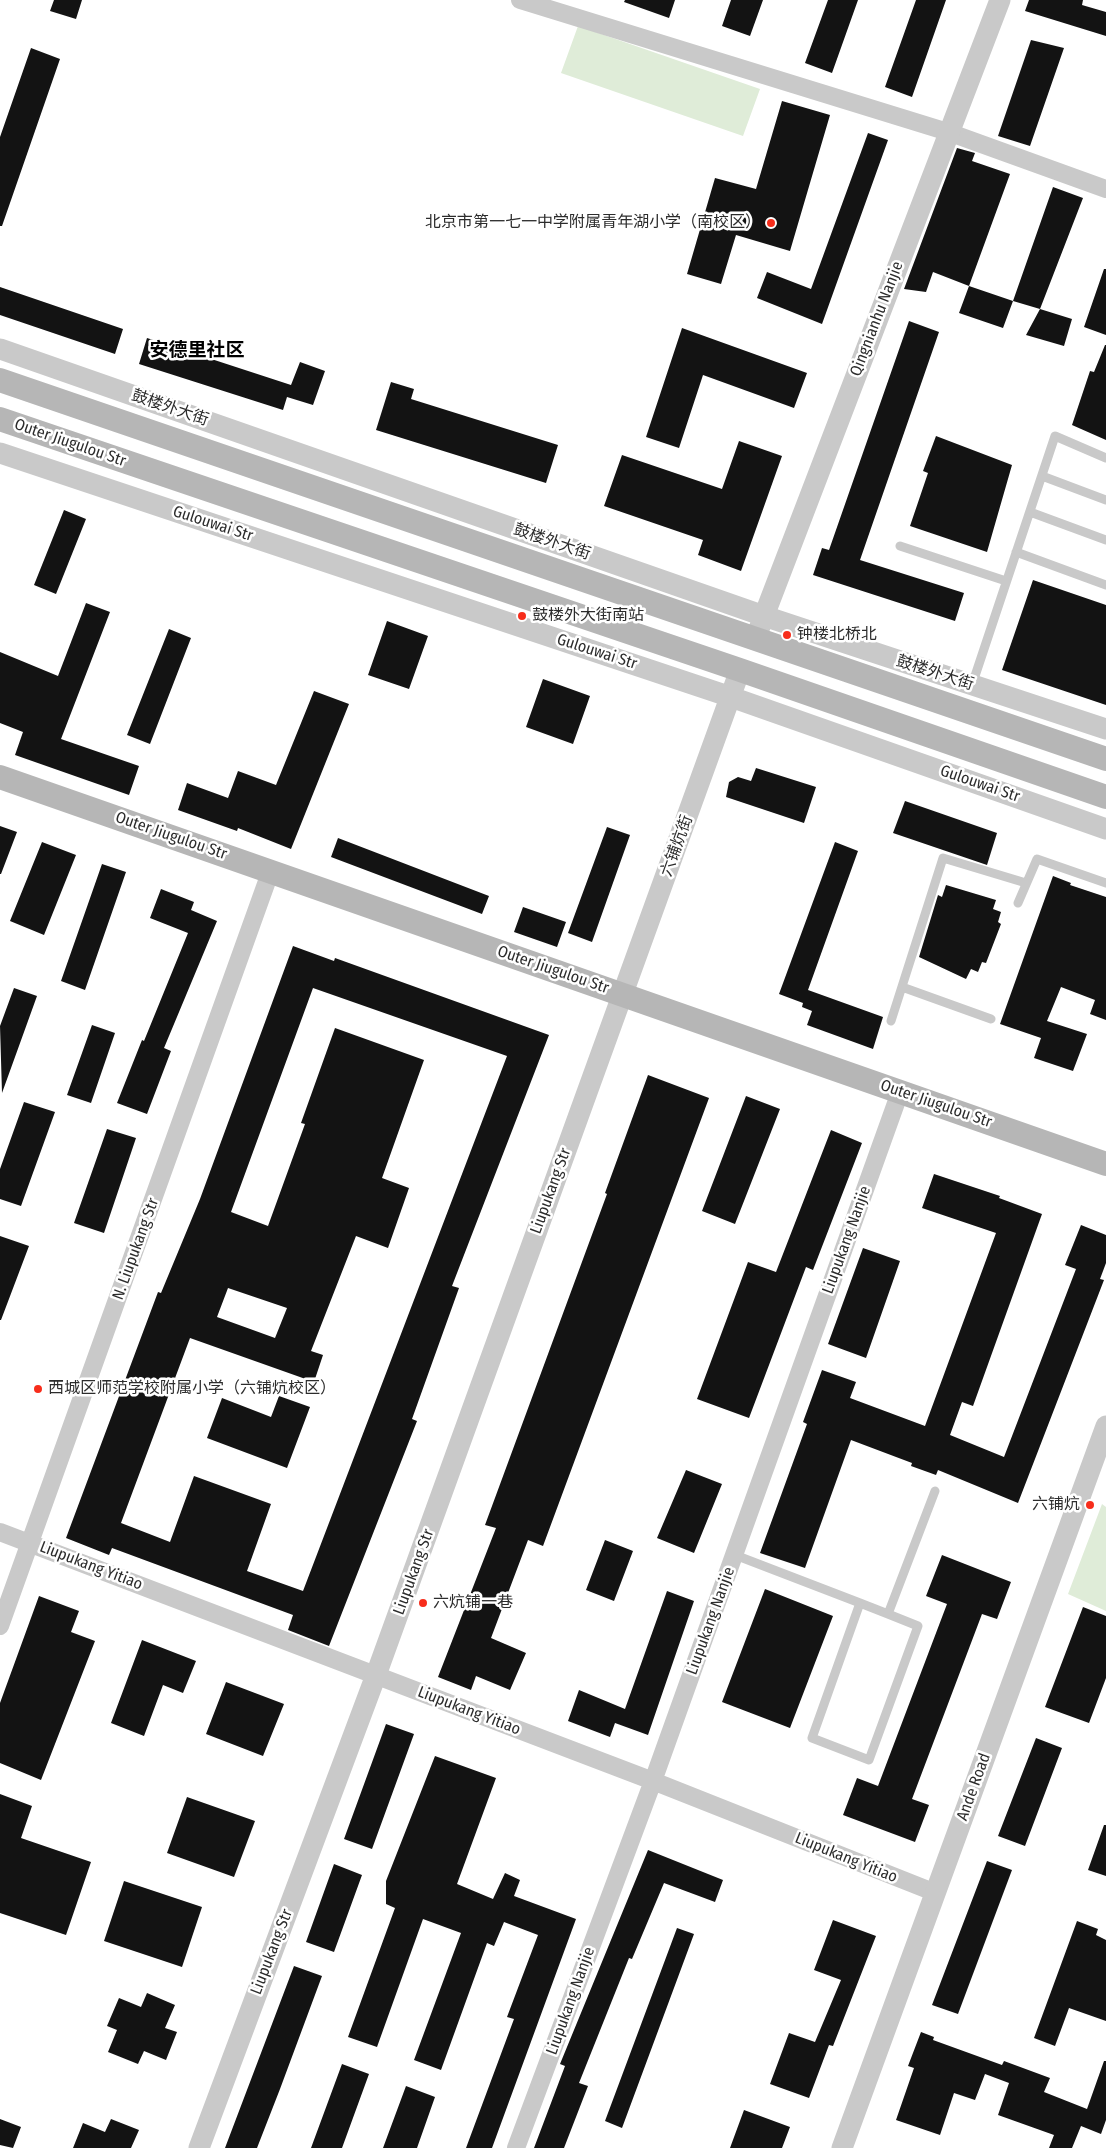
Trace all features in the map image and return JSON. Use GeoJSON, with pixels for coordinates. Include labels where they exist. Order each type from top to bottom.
{"type":"FeatureCollection","features":[{"type":"Feature","properties":{"kind":"main road","name":"鼓楼外大街"},"geometry":{"type":"LineString","coordinates":[[0,380],[1106,759]]}},
{"type":"Feature","properties":{"kind":"main road","name":"Outer Jiugulou Str"},"geometry":{"type":"LineString","coordinates":[[0,419],[740,670],[1106,797]]}},
{"type":"Feature","properties":{"kind":"main road","name":"Outer Jiugulou Str"},"geometry":{"type":"LineString","coordinates":[[0,777],[272,870],[1106,1164]]}},
{"type":"Feature","properties":{"kind":"street"},"geometry":{"type":"LineString","coordinates":[[520,0],[948,132],[1106,189]]}},
{"type":"Feature","properties":{"kind":"street","name":"Qingnianhu Nanjie"},"geometry":{"type":"LineString","coordinates":[[755,639],[1000,0]]}},
{"type":"Feature","properties":{"kind":"street","name":"鼓楼外大街"},"geometry":{"type":"LineString","coordinates":[[0,349],[764,616],[1106,729]]}},
{"type":"Feature","properties":{"kind":"street","name":"Gulouwai Str"},"geometry":{"type":"LineString","coordinates":[[0,453],[731,697],[1106,829]]}},
{"type":"Feature","properties":{"kind":"street","name":"六铺炕街"},"geometry":{"type":"LineString","coordinates":[[623,994],[740,670]]}},
{"type":"Feature","properties":{"kind":"street","name":"N. Liupukang Str"},"geometry":{"type":"LineString","coordinates":[[0,1626],[272,870]]}},
{"type":"Feature","properties":{"kind":"street","name":"Liupukang Str"},"geometry":{"type":"LineString","coordinates":[[199,2148],[376,1675],[623,994]]}},
{"type":"Feature","properties":{"kind":"street","name":"Liupukang Nanjie"},"geometry":{"type":"LineString","coordinates":[[516,2148],[653,1782],[900,1092]]}},
{"type":"Feature","properties":{"kind":"street","name":"Ande Road"},"geometry":{"type":"LineString","coordinates":[[842,2148],[1106,1426]]}},
{"type":"Feature","properties":{"kind":"street","name":"Liupukang Yitiao"},"geometry":{"type":"LineString","coordinates":[[0,1532],[376,1675],[936,1893]]}},
{"type":"Feature","properties":{"kind":"lane"},"geometry":{"type":"LineString","coordinates":[[972,685],[1055,436],[1106,458]]}},
{"type":"Feature","properties":{"kind":"lane"},"geometry":{"type":"LineString","coordinates":[[1042,476],[1106,500]]}},
{"type":"Feature","properties":{"kind":"lane"},"geometry":{"type":"LineString","coordinates":[[1030,512],[1106,540]]}},
{"type":"Feature","properties":{"kind":"lane"},"geometry":{"type":"LineString","coordinates":[[900,546],[1006,581]]}},
{"type":"Feature","properties":{"kind":"lane"},"geometry":{"type":"LineString","coordinates":[[1016,552],[1106,585]]}},
{"type":"Feature","properties":{"kind":"lane"},"geometry":{"type":"LineString","coordinates":[[891,1021],[943,858],[1026,883]]}},
{"type":"Feature","properties":{"kind":"lane"},"geometry":{"type":"LineString","coordinates":[[1018,903],[1037,859],[1106,883]]}},
{"type":"Feature","properties":{"kind":"lane"},"geometry":{"type":"LineString","coordinates":[[902,987],[990,1020]]}},
{"type":"Feature","properties":{"kind":"lane"},"geometry":{"type":"LineString","coordinates":[[888,1614],[935,1491]]}},
{"type":"Feature","properties":{"kind":"lane"},"geometry":{"type":"LineString","coordinates":[[735,1555],[860,1603],[918,1626],[869,1760],[812,1738],[860,1603]]}},
{"type":"Feature","properties":{"kind":"green space"},"geometry":{"type":"Polygon","coordinates":[[[578,26],[760,89],[743,136],[561,73],[578,26]]]}},
{"type":"Feature","properties":{"kind":"green space"},"geometry":{"type":"Polygon","coordinates":[[[1102,1504],[1106,1507],[1106,1611],[1068,1594],[1102,1504]]]}},
{"type":"Feature","properties":{"kind":"building"},"geometry":{"type":"Polygon","coordinates":[[[54,0],[82,0],[76,19],[50,11],[54,0]]]}},
{"type":"Feature","properties":{"kind":"building"},"geometry":{"type":"Polygon","coordinates":[[[625,0],[675,0],[669,18],[624,2],[625,0]]]}},
{"type":"Feature","properties":{"kind":"building"},"geometry":{"type":"Polygon","coordinates":[[[731,0],[763,0],[750,36],[722,26],[731,0]]]}},
{"type":"Feature","properties":{"kind":"building"},"geometry":{"type":"Polygon","coordinates":[[[828,0],[858,0],[832,73],[805,63],[828,0]]]}},
{"type":"Feature","properties":{"kind":"building"},"geometry":{"type":"Polygon","coordinates":[[[916,0],[946,0],[912,97],[885,87],[916,0]]]}},
{"type":"Feature","properties":{"kind":"building"},"geometry":{"type":"Polygon","coordinates":[[[1029,0],[1083,0],[1082,5],[1106,12],[1106,36],[1025,11],[1029,0]]]}},
{"type":"Feature","properties":{"kind":"building"},"geometry":{"type":"Polygon","coordinates":[[[1031,40],[1064,48],[1030,146],[998,136],[1031,40]]]}},
{"type":"Feature","properties":{"kind":"building"},"geometry":{"type":"Polygon","coordinates":[[[31,48],[60,59],[2,226],[0,226],[0,137],[31,48]]]}},
{"type":"Feature","properties":{"kind":"building"},"geometry":{"type":"Polygon","coordinates":[[[782,101],[830,115],[790,251],[736,235],[721,284],[687,274],[715,178],[756,189],[782,101]]]}},
{"type":"Feature","properties":{"kind":"building"},"geometry":{"type":"Polygon","coordinates":[[[868,133],[888,140],[822,324],[757,298],[767,272],[811,289],[868,133]]]}},
{"type":"Feature","properties":{"kind":"building"},"geometry":{"type":"Polygon","coordinates":[[[957,148],[975,153],[972,161],[1010,174],[969,286],[933,272],[926,292],[904,289],[957,148]]]}},
{"type":"Feature","properties":{"kind":"building"},"geometry":{"type":"Polygon","coordinates":[[[1053,187],[1083,198],[1040,309],[1013,301],[1053,187]]]}},
{"type":"Feature","properties":{"kind":"building"},"geometry":{"type":"Polygon","coordinates":[[[1104,269],[1106,269],[1106,335],[1084,327],[1104,269]]]}},
{"type":"Feature","properties":{"kind":"building"},"geometry":{"type":"Polygon","coordinates":[[[969,286],[1013,301],[1003,328],[959,313],[969,286]]]}},
{"type":"Feature","properties":{"kind":"building"},"geometry":{"type":"Polygon","coordinates":[[[0,287],[123,329],[115,354],[0,315],[0,287]]]}},
{"type":"Feature","properties":{"kind":"building"},"geometry":{"type":"Polygon","coordinates":[[[1040,309],[1072,319],[1064,346],[1026,335],[1040,309]]]}},
{"type":"Feature","properties":{"kind":"building"},"geometry":{"type":"Polygon","coordinates":[[[909,321],[939,332],[860,560],[964,593],[955,621],[813,575],[822,548],[829,550],[909,321]]]}},
{"type":"Feature","properties":{"kind":"building"},"geometry":{"type":"Polygon","coordinates":[[[682,328],[807,373],[794,408],[703,375],[679,448],[646,437],[682,328]]]}},
{"type":"Feature","properties":{"kind":"building"},"geometry":{"type":"Polygon","coordinates":[[[147,338],[291,385],[300,362],[325,371],[313,405],[287,397],[283,410],[139,364],[147,338]]]}},
{"type":"Feature","properties":{"kind":"building"},"geometry":{"type":"Polygon","coordinates":[[[1105,345],[1106,440],[1072,425],[1090,371],[1094,372],[1105,345]]]}},
{"type":"Feature","properties":{"kind":"building"},"geometry":{"type":"Polygon","coordinates":[[[391,382],[414,389],[411,399],[558,445],[546,483],[376,430],[391,382]]]}},
{"type":"Feature","properties":{"kind":"building"},"geometry":{"type":"Polygon","coordinates":[[[936,436],[1012,465],[987,552],[910,526],[928,473],[923,471],[936,436]]]}},
{"type":"Feature","properties":{"kind":"building"},"geometry":{"type":"Polygon","coordinates":[[[739,441],[782,456],[741,571],[698,555],[703,540],[604,506],[622,455],[722,489],[739,441]]]}},
{"type":"Feature","properties":{"kind":"building"},"geometry":{"type":"Polygon","coordinates":[[[64,510],[86,519],[56,594],[34,585],[64,510]]]}},
{"type":"Feature","properties":{"kind":"building"},"geometry":{"type":"Polygon","coordinates":[[[1033,580],[1106,605],[1106,705],[1002,670],[1033,580]]]}},
{"type":"Feature","properties":{"kind":"building"},"geometry":{"type":"Polygon","coordinates":[[[86,603],[110,612],[61,739],[139,766],[129,795],[15,755],[23,732],[0,723],[0,652],[58,676],[86,603]]]}},
{"type":"Feature","properties":{"kind":"building"},"geometry":{"type":"Polygon","coordinates":[[[387,621],[428,636],[409,689],[368,675],[387,621]]]}},
{"type":"Feature","properties":{"kind":"building"},"geometry":{"type":"Polygon","coordinates":[[[169,629],[191,638],[150,744],[127,735],[169,629]]]}},
{"type":"Feature","properties":{"kind":"building"},"geometry":{"type":"Polygon","coordinates":[[[543,679],[590,696],[573,744],[526,727],[543,679]]]}},
{"type":"Feature","properties":{"kind":"building"},"geometry":{"type":"Polygon","coordinates":[[[314,691],[349,704],[291,849],[238,828],[237,831],[178,810],[187,783],[228,798],[238,771],[276,785],[314,691]]]}},
{"type":"Feature","properties":{"kind":"building"},"geometry":{"type":"Polygon","coordinates":[[[756,768],[816,787],[804,823],[726,797],[729,782],[738,777],[751,781],[756,768]]]}},
{"type":"Feature","properties":{"kind":"building"},"geometry":{"type":"Polygon","coordinates":[[[905,801],[997,833],[987,865],[893,833],[905,801]]]}},
{"type":"Feature","properties":{"kind":"building"},"geometry":{"type":"Polygon","coordinates":[[[0,826],[17,832],[1,874],[0,874],[0,826]]]}},
{"type":"Feature","properties":{"kind":"building"},"geometry":{"type":"Polygon","coordinates":[[[607,827],[630,835],[592,942],[568,933],[607,827]]]}},
{"type":"Feature","properties":{"kind":"building"},"geometry":{"type":"Polygon","coordinates":[[[338,838],[489,896],[482,914],[331,857],[338,838]]]}},
{"type":"Feature","properties":{"kind":"building"},"geometry":{"type":"Polygon","coordinates":[[[42,842],[76,855],[44,935],[10,921],[42,842]]]}},
{"type":"Feature","properties":{"kind":"building"},"geometry":{"type":"Polygon","coordinates":[[[835,842],[858,851],[808,990],[883,1017],[873,1049],[807,1025],[812,1011],[802,1007],[803,1003],[779,994],[835,842]]]}},
{"type":"Feature","properties":{"kind":"building"},"geometry":{"type":"Polygon","coordinates":[[[102,864],[126,872],[85,990],[61,981],[102,864]]]}},
{"type":"Feature","properties":{"kind":"building"},"geometry":{"type":"Polygon","coordinates":[[[1053,876],[1071,883],[1070,885],[1106,897],[1106,1020],[1090,1014],[1095,1000],[1061,987],[1047,1021],[1087,1034],[1073,1071],[1034,1058],[1041,1038],[1000,1024],[1053,876]]]}},
{"type":"Feature","properties":{"kind":"building"},"geometry":{"type":"Polygon","coordinates":[[[946,885],[996,900],[993,909],[1001,912],[998,922],[1001,924],[986,963],[982,962],[978,972],[971,969],[966,979],[919,957],[938,895],[942,897],[946,885]]]}},
{"type":"Feature","properties":{"kind":"building"},"geometry":{"type":"Polygon","coordinates":[[[161,889],[194,902],[191,910],[217,921],[164,1048],[171,1051],[147,1114],[117,1103],[188,933],[150,918],[161,889]]]}},
{"type":"Feature","properties":{"kind":"building"},"geometry":{"type":"Polygon","coordinates":[[[523,907],[566,922],[557,947],[514,932],[523,907]]]}},
{"type":"Feature","properties":{"kind":"building"},"geometry":{"type":"Polygon","coordinates":[[[293,946],[334,961],[335,958],[549,1035],[452,1286],[459,1288],[412,1419],[417,1421],[329,1646],[288,1630],[293,1615],[112,1548],[109,1555],[66,1538],[158,1292],[161,1293],[200,1199],[293,946]],[[313,988],[231,1212],[268,1226],[305,1124],[301,1123],[335,1028],[424,1060],[382,1178],[409,1188],[388,1248],[356,1236],[311,1351],[323,1355],[314,1382],[190,1338],[121,1523],[170,1542],[194,1476],[271,1504],[247,1571],[303,1591],[507,1056],[313,988]],[[228,1288],[217,1317],[275,1338],[287,1308],[228,1288]]]}},
{"type":"Feature","properties":{"kind":"building"},"geometry":{"type":"Polygon","coordinates":[[[14,988],[37,996],[2,1093],[0,1026],[14,988]]]}},
{"type":"Feature","properties":{"kind":"building"},"geometry":{"type":"Polygon","coordinates":[[[92,1025],[115,1033],[91,1103],[67,1095],[92,1025]]]}},
{"type":"Feature","properties":{"kind":"building"},"geometry":{"type":"Polygon","coordinates":[[[648,1075],[709,1098],[543,1546],[528,1540],[491,1638],[526,1653],[510,1690],[476,1676],[471,1690],[438,1677],[496,1528],[485,1525],[607,1194],[605,1193],[648,1075]]]}},
{"type":"Feature","properties":{"kind":"building"},"geometry":{"type":"Polygon","coordinates":[[[746,1096],[780,1109],[735,1224],[702,1211],[746,1096]]]}},
{"type":"Feature","properties":{"kind":"building"},"geometry":{"type":"Polygon","coordinates":[[[24,1102],[55,1112],[21,1206],[0,1199],[0,1169],[24,1102]]]}},
{"type":"Feature","properties":{"kind":"building"},"geometry":{"type":"Polygon","coordinates":[[[107,1129],[136,1138],[104,1233],[74,1223],[107,1129]]]}},
{"type":"Feature","properties":{"kind":"building"},"geometry":{"type":"Polygon","coordinates":[[[831,1130],[862,1143],[813,1270],[806,1267],[749,1418],[697,1399],[748,1262],[776,1272],[831,1130]]]}},
{"type":"Feature","properties":{"kind":"building"},"geometry":{"type":"Polygon","coordinates":[[[934,1174],[1000,1196],[999,1198],[1042,1214],[973,1406],[962,1402],[950,1435],[1004,1457],[1076,1269],[1065,1265],[1081,1225],[1106,1235],[1106,1263],[1100,1279],[1104,1280],[1018,1503],[938,1470],[936,1475],[911,1466],[912,1463],[851,1440],[805,1568],[760,1553],[807,1424],[803,1422],[822,1370],[856,1382],[850,1398],[925,1426],[996,1233],[922,1208],[934,1174]]]}},
{"type":"Feature","properties":{"kind":"building"},"geometry":{"type":"Polygon","coordinates":[[[0,1236],[29,1246],[1,1320],[0,1320],[0,1236]]]}},
{"type":"Feature","properties":{"kind":"building"},"geometry":{"type":"Polygon","coordinates":[[[863,1248],[900,1261],[866,1358],[828,1344],[863,1248]]]}},
{"type":"Feature","properties":{"kind":"building"},"geometry":{"type":"Polygon","coordinates":[[[279,1396],[310,1407],[287,1468],[207,1438],[222,1398],[271,1417],[279,1396]]]}},
{"type":"Feature","properties":{"kind":"building"},"geometry":{"type":"Polygon","coordinates":[[[686,1470],[722,1484],[694,1553],[657,1538],[686,1470]]]}},
{"type":"Feature","properties":{"kind":"building"},"geometry":{"type":"Polygon","coordinates":[[[605,1540],[633,1551],[614,1601],[586,1590],[605,1540]]]}},
{"type":"Feature","properties":{"kind":"building"},"geometry":{"type":"Polygon","coordinates":[[[942,1555],[1011,1582],[997,1619],[982,1614],[912,1799],[929,1805],[915,1842],[843,1815],[857,1778],[878,1786],[947,1604],[926,1596],[942,1555]]]}},
{"type":"Feature","properties":{"kind":"building"},"geometry":{"type":"Polygon","coordinates":[[[765,1589],[833,1616],[790,1728],[722,1702],[765,1589]]]}},
{"type":"Feature","properties":{"kind":"building"},"geometry":{"type":"Polygon","coordinates":[[[667,1591],[694,1601],[648,1735],[615,1723],[610,1737],[568,1721],[579,1690],[625,1709],[667,1591]]]}},
{"type":"Feature","properties":{"kind":"building"},"geometry":{"type":"Polygon","coordinates":[[[39,1596],[79,1611],[71,1632],[95,1641],[41,1780],[0,1763],[0,1703],[39,1596]]]}},
{"type":"Feature","properties":{"kind":"building"},"geometry":{"type":"Polygon","coordinates":[[[1083,1607],[1106,1616],[1106,1678],[1089,1723],[1045,1707],[1083,1607]]]}},
{"type":"Feature","properties":{"kind":"building"},"geometry":{"type":"Polygon","coordinates":[[[142,1640],[196,1661],[183,1693],[163,1685],[144,1736],[111,1723],[142,1640]]]}},
{"type":"Feature","properties":{"kind":"building"},"geometry":{"type":"Polygon","coordinates":[[[226,1682],[284,1704],[263,1756],[206,1734],[226,1682]]]}},
{"type":"Feature","properties":{"kind":"building"},"geometry":{"type":"Polygon","coordinates":[[[386,1724],[414,1734],[372,1849],[344,1839],[386,1724]]]}},
{"type":"Feature","properties":{"kind":"building"},"geometry":{"type":"Polygon","coordinates":[[[1036,1738],[1062,1748],[1025,1846],[998,1836],[1036,1738]]]}},
{"type":"Feature","properties":{"kind":"building"},"geometry":{"type":"Polygon","coordinates":[[[435,1756],[496,1778],[457,1884],[493,1899],[505,1873],[520,1880],[514,1896],[576,1919],[492,2148],[466,2148],[514,2019],[507,2017],[538,1935],[504,1922],[494,1946],[487,1943],[441,2070],[414,2060],[461,1933],[423,1919],[377,2047],[348,2037],[395,1908],[386,1904],[386,1881],[435,1756]]]}},
{"type":"Feature","properties":{"kind":"building"},"geometry":{"type":"Polygon","coordinates":[[[0,1794],[32,1806],[21,1838],[91,1862],[66,1935],[0,1913],[0,1794]]]}},
{"type":"Feature","properties":{"kind":"building"},"geometry":{"type":"Polygon","coordinates":[[[187,1797],[255,1821],[234,1877],[167,1853],[187,1797]]]}},
{"type":"Feature","properties":{"kind":"building"},"geometry":{"type":"Polygon","coordinates":[[[1104,1825],[1106,1825],[1106,1876],[1088,1870],[1104,1825]]]}},
{"type":"Feature","properties":{"kind":"building"},"geometry":{"type":"Polygon","coordinates":[[[648,1850],[723,1880],[715,1902],[664,1883],[632,1959],[629,1958],[579,2083],[588,2086],[564,2148],[534,2148],[565,2066],[560,2064],[648,1850]]]}},
{"type":"Feature","properties":{"kind":"building"},"geometry":{"type":"Polygon","coordinates":[[[987,1861],[1012,1870],[958,2014],[932,2005],[987,1861]]]}},
{"type":"Feature","properties":{"kind":"building"},"geometry":{"type":"Polygon","coordinates":[[[334,1864],[362,1875],[334,1952],[306,1942],[334,1864]]]}},
{"type":"Feature","properties":{"kind":"building"},"geometry":{"type":"Polygon","coordinates":[[[124,1881],[202,1907],[182,1967],[104,1941],[124,1881]]]}},
{"type":"Feature","properties":{"kind":"building"},"geometry":{"type":"Polygon","coordinates":[[[833,1920],[876,1936],[833,2046],[829,2045],[809,2098],[770,2084],[789,2033],[815,2042],[841,1980],[814,1970],[833,1920]]]}},
{"type":"Feature","properties":{"kind":"building"},"geometry":{"type":"Polygon","coordinates":[[[1077,1921],[1098,1929],[1096,1935],[1106,1940],[1106,2021],[1069,2008],[1055,2046],[1034,2038],[1077,1921]]]}},
{"type":"Feature","properties":{"kind":"building"},"geometry":{"type":"Polygon","coordinates":[[[677,1928],[694,1934],[622,2128],[605,2121],[677,1928]]]}},
{"type":"Feature","properties":{"kind":"building"},"geometry":{"type":"Polygon","coordinates":[[[294,1966],[322,1976],[280,2089],[257,2148],[225,2148],[294,1966]]]}},
{"type":"Feature","properties":{"kind":"building"},"geometry":{"type":"Polygon","coordinates":[[[147,1993],[175,2005],[165,2028],[177,2032],[166,2060],[144,2051],[138,2064],[108,2052],[117,2030],[107,2026],[119,1998],[141,2007],[147,1993]]]}},
{"type":"Feature","properties":{"kind":"building"},"geometry":{"type":"Polygon","coordinates":[[[921,2032],[934,2037],[933,2040],[1002,2065],[1004,2061],[1050,2078],[1044,2092],[1087,2109],[1104,2061],[1106,2061],[1106,2120],[1101,2134],[1081,2126],[1072,2148],[1049,2148],[1054,2135],[998,2115],[1009,2083],[985,2074],[975,2100],[954,2093],[940,2135],[896,2120],[914,2068],[908,2066],[921,2032]]]}},
{"type":"Feature","properties":{"kind":"building"},"geometry":{"type":"Polygon","coordinates":[[[342,2064],[369,2074],[342,2148],[311,2148],[342,2064]]]}},
{"type":"Feature","properties":{"kind":"building"},"geometry":{"type":"Polygon","coordinates":[[[406,2086],[435,2097],[417,2148],[383,2148],[406,2086]]]}},
{"type":"Feature","properties":{"kind":"building"},"geometry":{"type":"Polygon","coordinates":[[[744,2110],[790,2127],[782,2148],[730,2148],[744,2110]]]}},
{"type":"Feature","properties":{"kind":"building"},"geometry":{"type":"Polygon","coordinates":[[[0,2119],[21,2127],[13,2148],[0,2145],[0,2119]]]}},
{"type":"Feature","properties":{"kind":"building"},"geometry":{"type":"Polygon","coordinates":[[[111,2119],[139,2130],[131,2148],[73,2148],[83,2123],[105,2132],[111,2119]]]}},
{"type":"Feature","properties":{"kind":"place","name":"北京市第一七一中学附属青年湖小学（南校区）"},"geometry":{"type":"Point","coordinates":[771,223]}},
{"type":"Feature","properties":{"kind":"place","name":"鼓楼外大街南站"},"geometry":{"type":"Point","coordinates":[522,616]}},
{"type":"Feature","properties":{"kind":"place","name":"钟楼北桥北"},"geometry":{"type":"Point","coordinates":[787,635]}},
{"type":"Feature","properties":{"kind":"place","name":"西城区师范学校附属小学（六铺炕校区）"},"geometry":{"type":"Point","coordinates":[38,1389]}},
{"type":"Feature","properties":{"kind":"place","name":"六铺炕"},"geometry":{"type":"Point","coordinates":[1090,1505]}},
{"type":"Feature","properties":{"kind":"place","name":"六炕铺一巷"},"geometry":{"type":"Point","coordinates":[423,1603]}},
{"type":"Feature","properties":{"kind":"district","name":"安德里社区"},"geometry":{"type":"Point","coordinates":[197,351]}}]}
